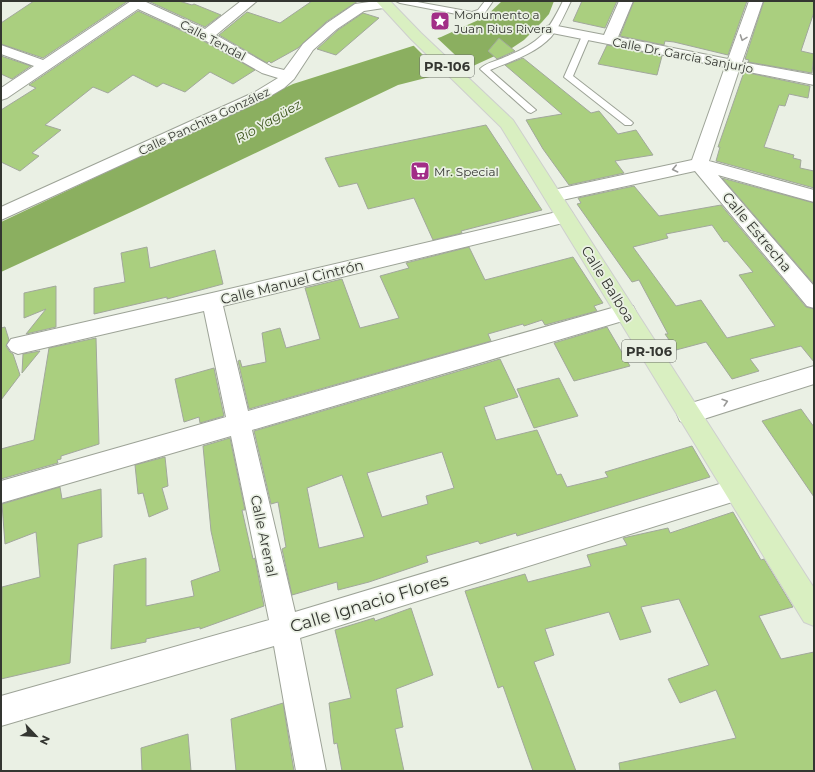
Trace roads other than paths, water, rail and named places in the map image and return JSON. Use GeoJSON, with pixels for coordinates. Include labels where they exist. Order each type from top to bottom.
{"type":"FeatureCollection","features":[{"type":"Feature","properties":{"kind":"main road","name":"Calle Balboa"},"geometry":{"type":"LineString","coordinates":[[389,2],[416,36],[507,124],[736,490],[810,597]]}},
{"type":"Feature","properties":{"kind":"street"},"geometry":{"type":"LineString","coordinates":[[206,35],[250,1]]}},
{"type":"Feature","properties":{"kind":"street"},"geometry":{"type":"LineString","coordinates":[[609,40],[626,1]]}},
{"type":"Feature","properties":{"kind":"street"},"geometry":{"type":"LineString","coordinates":[[700,164],[756,1]]}},
{"type":"Feature","properties":{"kind":"street"},"geometry":{"type":"LineString","coordinates":[[1,95],[138,2]]}},
{"type":"Feature","properties":{"kind":"street","name":"Calle Tendal"},"geometry":{"type":"LineString","coordinates":[[138,2],[206,35],[268,70],[289,76]]}},
{"type":"Feature","properties":{"kind":"street","name":"Calle Panchita González"},"geometry":{"type":"LineString","coordinates":[[1,214],[261,95],[279,85],[289,76],[294,66],[308,47],[332,26],[360,7],[389,2]]}},
{"type":"Feature","properties":{"kind":"street","name":"Calle Dr. García Sanjurjo"},"geometry":{"type":"LineString","coordinates":[[552,29],[814,80]]}},
{"type":"Feature","properties":{"kind":"street"},"geometry":{"type":"LineString","coordinates":[[1,49],[44,65]]}},
{"type":"Feature","properties":{"kind":"street"},"geometry":{"type":"LineString","coordinates":[[553,196],[700,164],[814,196]]}},
{"type":"Feature","properties":{"kind":"street","name":"Calle Estrecha"},"geometry":{"type":"LineString","coordinates":[[700,164],[814,300]]}},
{"type":"Feature","properties":{"kind":"street","name":"Calle Manuel Cintrón"},"geometry":{"type":"LineString","coordinates":[[18,345],[212,301],[565,216]]}},
{"type":"Feature","properties":{"kind":"street","name":"Calle Arenal"},"geometry":{"type":"LineString","coordinates":[[212,301],[284,629],[311,771]]}},
{"type":"Feature","properties":{"kind":"street"},"geometry":{"type":"LineString","coordinates":[[1,492],[626,312]]}},
{"type":"Feature","properties":{"kind":"street"},"geometry":{"type":"LineString","coordinates":[[688,414],[814,375]]}},
{"type":"Feature","properties":{"kind":"street","name":"Calle Ignacio Flores"},"geometry":{"type":"LineString","coordinates":[[1,711],[284,629],[736,490]]}},
{"type":"Feature","properties":{"kind":"lane"},"geometry":{"type":"LineString","coordinates":[[389,2],[472,15],[481,12],[489,1]]}},
{"type":"Feature","properties":{"kind":"lane"},"geometry":{"type":"LineString","coordinates":[[531,110],[484,69],[528,49],[545,38],[552,29],[567,1]]}},
{"type":"Feature","properties":{"kind":"lane"},"geometry":{"type":"LineString","coordinates":[[586,36],[568,77],[628,123]]}},
{"type":"Feature","properties":{"kind":"water","name":"Río Yagüez"},"geometry":{"type":"Polygon","coordinates":[[[502,1],[554,1],[549,14],[542,22],[524,40],[512,48],[473,66],[398,85],[142,207],[1,272],[1,222],[293,84],[441,37],[485,17],[502,1]]]}},
{"type":"Feature","properties":{"kind":"place","name":"Monumento a Juan Rius Rivera"},"geometry":{"type":"Point","coordinates":[440,21]}},
{"type":"Feature","properties":{"kind":"place","name":"Mr. Special"},"geometry":{"type":"Point","coordinates":[420,171]}}]}
